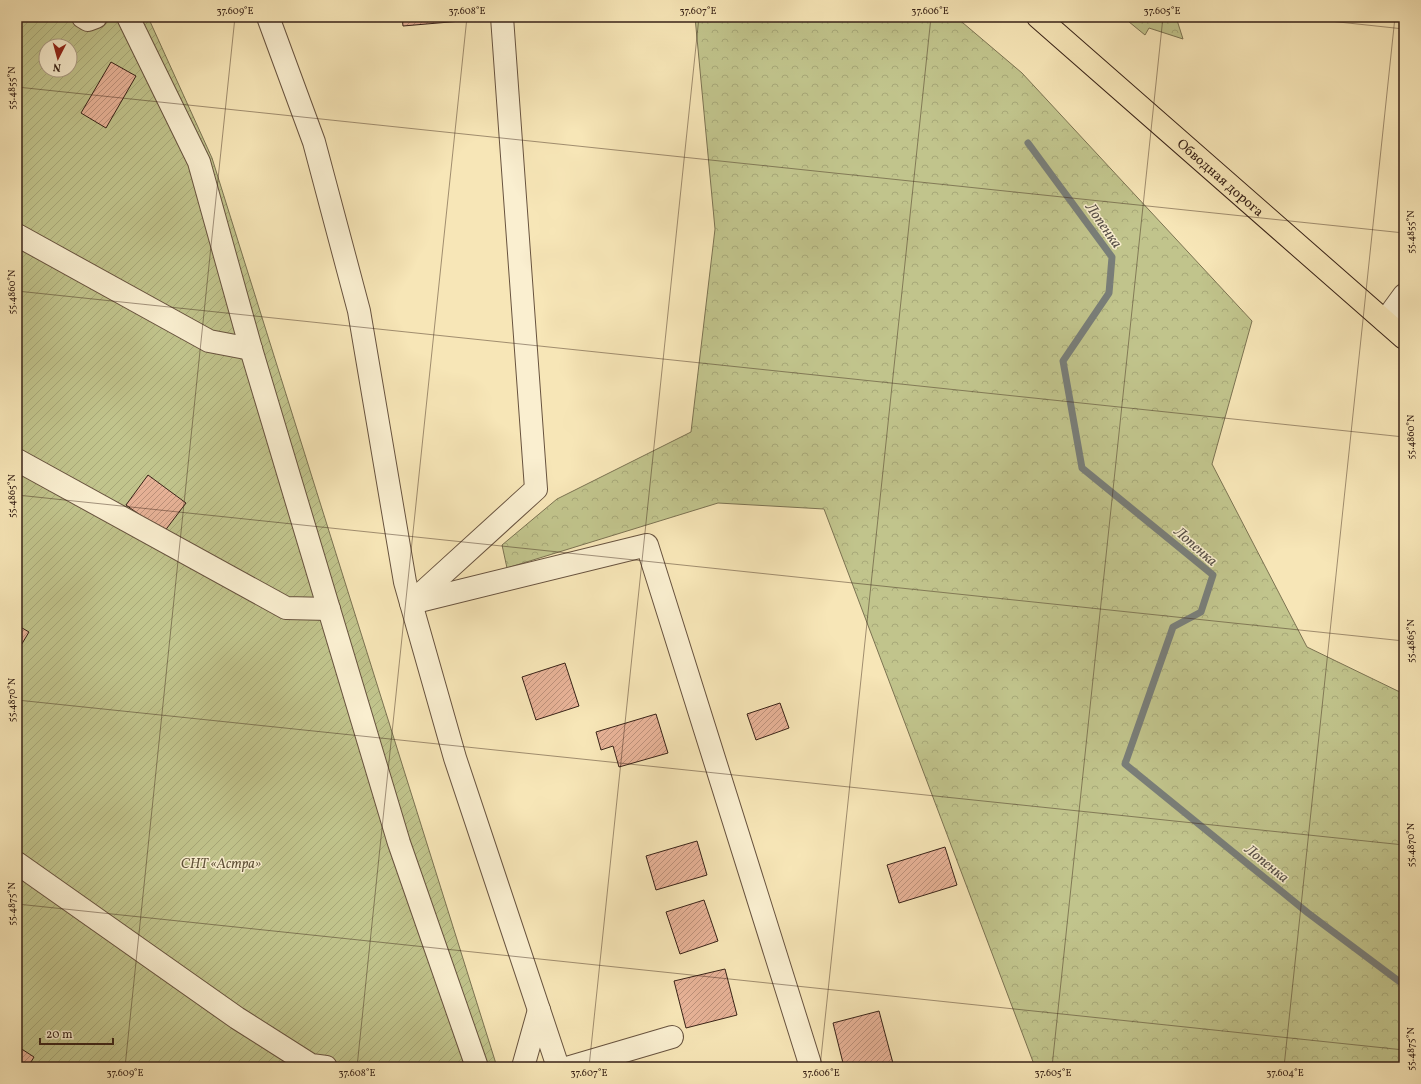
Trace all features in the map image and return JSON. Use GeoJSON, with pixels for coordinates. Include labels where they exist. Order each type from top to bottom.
{"type":"FeatureCollection","features":[{"type":"Feature","properties":{"kind":"main road","name":"Обводная дорога"},"geometry":{"type":"LineString","coordinates":[[1038,17],[1404,338]]}},
{"type":"Feature","properties":{"kind":"street"},"geometry":{"type":"LineString","coordinates":[[83,17],[88,20],[96,17]]}},
{"type":"Feature","properties":{"kind":"street"},"geometry":{"type":"LineString","coordinates":[[128,17],[199,162],[251,349],[399,843],[476,1067]]}},
{"type":"Feature","properties":{"kind":"street"},"geometry":{"type":"LineString","coordinates":[[268,17],[314,142],[359,311],[405,582],[455,758],[558,1067]]}},
{"type":"Feature","properties":{"kind":"street"},"geometry":{"type":"LineString","coordinates":[[411,603],[536,489],[502,17]]}},
{"type":"Feature","properties":{"kind":"street"},"geometry":{"type":"LineString","coordinates":[[17,235],[209,341],[251,349]]}},
{"type":"Feature","properties":{"kind":"street"},"geometry":{"type":"LineString","coordinates":[[1385,321],[1404,295]]}},
{"type":"Feature","properties":{"kind":"street"},"geometry":{"type":"LineString","coordinates":[[17,460],[286,608],[329,609]]}},
{"type":"Feature","properties":{"kind":"street"},"geometry":{"type":"LineString","coordinates":[[411,603],[647,545],[811,1067]]}},
{"type":"Feature","properties":{"kind":"street"},"geometry":{"type":"LineString","coordinates":[[17,863],[237,1018],[311,1065],[326,1067]]}},
{"type":"Feature","properties":{"kind":"street"},"geometry":{"type":"LineString","coordinates":[[523,1067],[539,1010]]}},
{"type":"Feature","properties":{"kind":"street"},"geometry":{"type":"LineString","coordinates":[[570,1067],[672,1037]]}},
{"type":"Feature","properties":{"kind":"green space","name":"СНТ «Астра»"},"geometry":{"type":"Polygon","coordinates":[[[17,17],[148,17],[212,158],[497,1067],[17,1067],[17,17]]]}},
{"type":"Feature","properties":{"kind":"green space"},"geometry":{"type":"Polygon","coordinates":[[[695,17],[956,17],[1022,73],[1252,321],[1212,464],[1307,647],[1404,694],[1404,1067],[1035,1067],[824,509],[718,503],[507,568],[502,545],[557,499],[691,432],[715,229],[695,17]]]}},
{"type":"Feature","properties":{"kind":"green space"},"geometry":{"type":"Polygon","coordinates":[[[1123,17],[1176,17],[1183,39],[1149,28],[1145,35],[1123,17]]]}},
{"type":"Feature","properties":{"kind":"building"},"geometry":{"type":"Polygon","coordinates":[[[402,17],[473,17],[473,20],[403,26],[402,17]]]}},
{"type":"Feature","properties":{"kind":"building"},"geometry":{"type":"Polygon","coordinates":[[[111,62],[136,76],[106,128],[81,113],[111,62]]]}},
{"type":"Feature","properties":{"kind":"building"},"geometry":{"type":"Polygon","coordinates":[[[148,475],[186,503],[164,532],[126,505],[148,475]]]}},
{"type":"Feature","properties":{"kind":"building"},"geometry":{"type":"Polygon","coordinates":[[[17,625],[29,632],[17,652],[17,625]]]}},
{"type":"Feature","properties":{"kind":"building"},"geometry":{"type":"Polygon","coordinates":[[[565,663],[579,706],[536,720],[522,677],[565,663]]]}},
{"type":"Feature","properties":{"kind":"building"},"geometry":{"type":"Polygon","coordinates":[[[780,703],[789,728],[756,740],[747,714],[780,703]]]}},
{"type":"Feature","properties":{"kind":"building"},"geometry":{"type":"Polygon","coordinates":[[[656,714],[668,753],[619,767],[613,746],[601,750],[596,732],[656,714]]]}},
{"type":"Feature","properties":{"kind":"building"},"geometry":{"type":"Polygon","coordinates":[[[697,841],[707,875],[656,890],[646,856],[697,841]]]}},
{"type":"Feature","properties":{"kind":"building"},"geometry":{"type":"Polygon","coordinates":[[[945,847],[957,885],[899,903],[887,865],[945,847]]]}},
{"type":"Feature","properties":{"kind":"building"},"geometry":{"type":"Polygon","coordinates":[[[704,900],[718,941],[680,954],[666,912],[704,900]]]}},
{"type":"Feature","properties":{"kind":"building"},"geometry":{"type":"Polygon","coordinates":[[[725,969],[737,1015],[686,1028],[674,981],[725,969]]]}},
{"type":"Feature","properties":{"kind":"building"},"geometry":{"type":"Polygon","coordinates":[[[879,1011],[894,1067],[844,1067],[833,1023],[879,1011]]]}},
{"type":"Feature","properties":{"kind":"building"},"geometry":{"type":"Polygon","coordinates":[[[17,1046],[34,1057],[28,1067],[17,1067],[17,1046]]]}},
{"type":"Feature","properties":{"kind":"waterway","name":"Лопенка"},"geometry":{"type":"LineString","coordinates":[[1028,143],[1112,257],[1109,293],[1063,361],[1082,468],[1213,575],[1201,612],[1173,627],[1125,764],[1308,913],[1404,985]]}}]}
